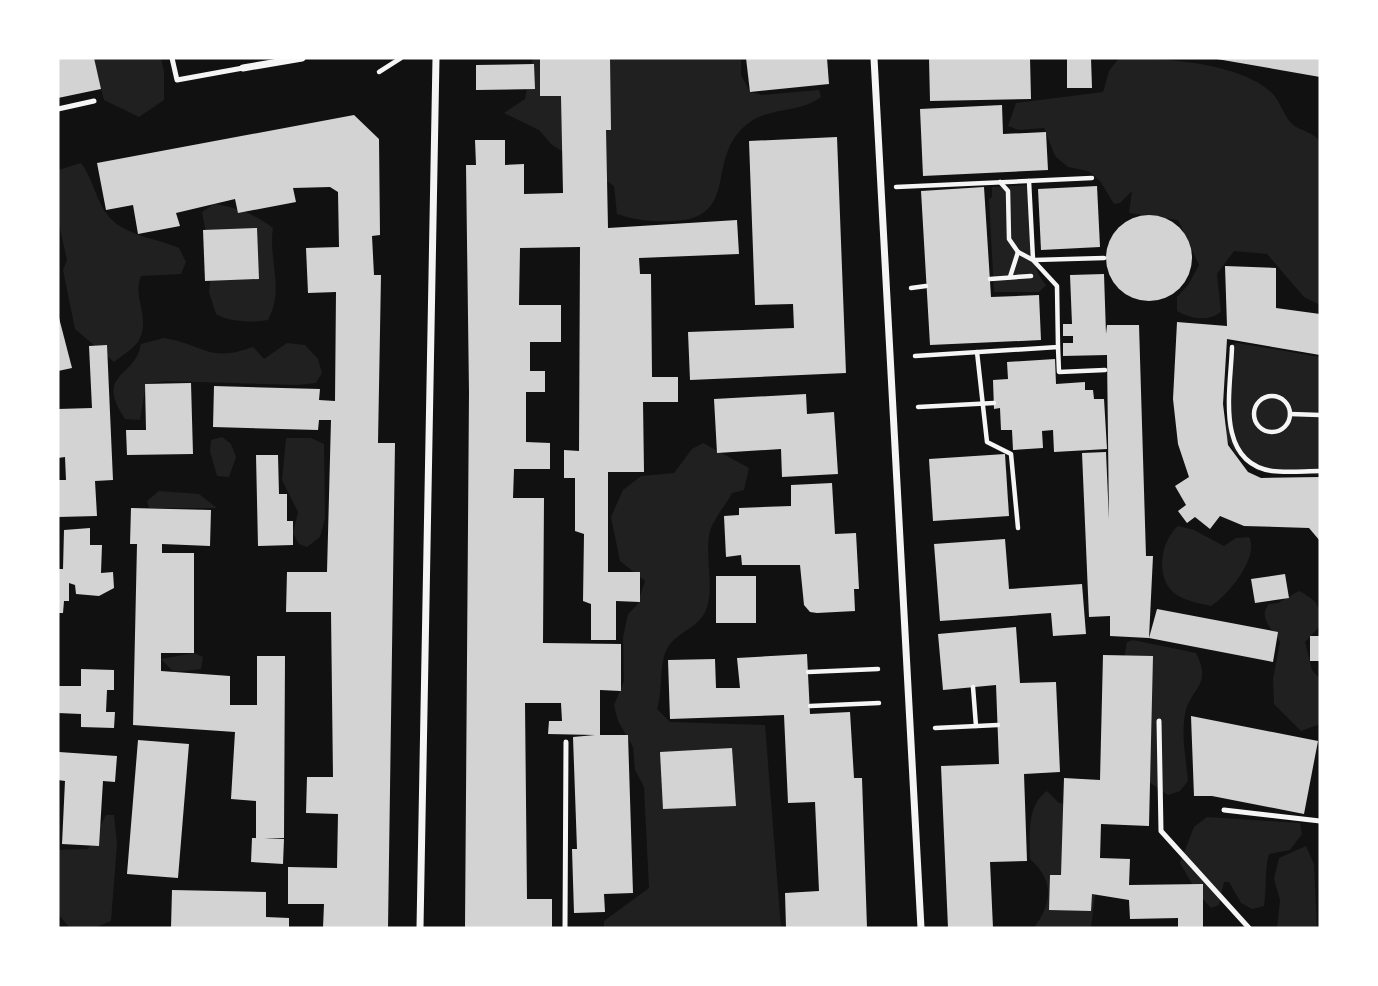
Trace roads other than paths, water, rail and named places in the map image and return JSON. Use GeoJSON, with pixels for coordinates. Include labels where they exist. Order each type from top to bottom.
{"type":"FeatureCollection","features":[{"type":"Feature","properties":{"kind":"street"},"geometry":{"type":"LineString","coordinates":[[243,68],[269,60],[302,58]]}},
{"type":"Feature","properties":{"kind":"street"},"geometry":{"type":"LineString","coordinates":[[420,928],[436,58]]}},
{"type":"Feature","properties":{"kind":"street"},"geometry":{"type":"LineString","coordinates":[[874,58],[922,928]]}},
{"type":"Feature","properties":{"kind":"lane"},"geometry":{"type":"LineString","coordinates":[[172,58],[177,80],[243,68]]}},
{"type":"Feature","properties":{"kind":"lane"},"geometry":{"type":"LineString","coordinates":[[58,108],[94,101]]}},
{"type":"Feature","properties":{"kind":"lane"},"geometry":{"type":"LineString","coordinates":[[1158,721],[1161,831],[1250,928]]}},
{"type":"Feature","properties":{"kind":"lane"},"geometry":{"type":"LineString","coordinates":[[565,928],[566,742]]}},
{"type":"Feature","properties":{"kind":"lane"},"geometry":{"type":"LineString","coordinates":[[1224,810],[1320,821]]}}]}
